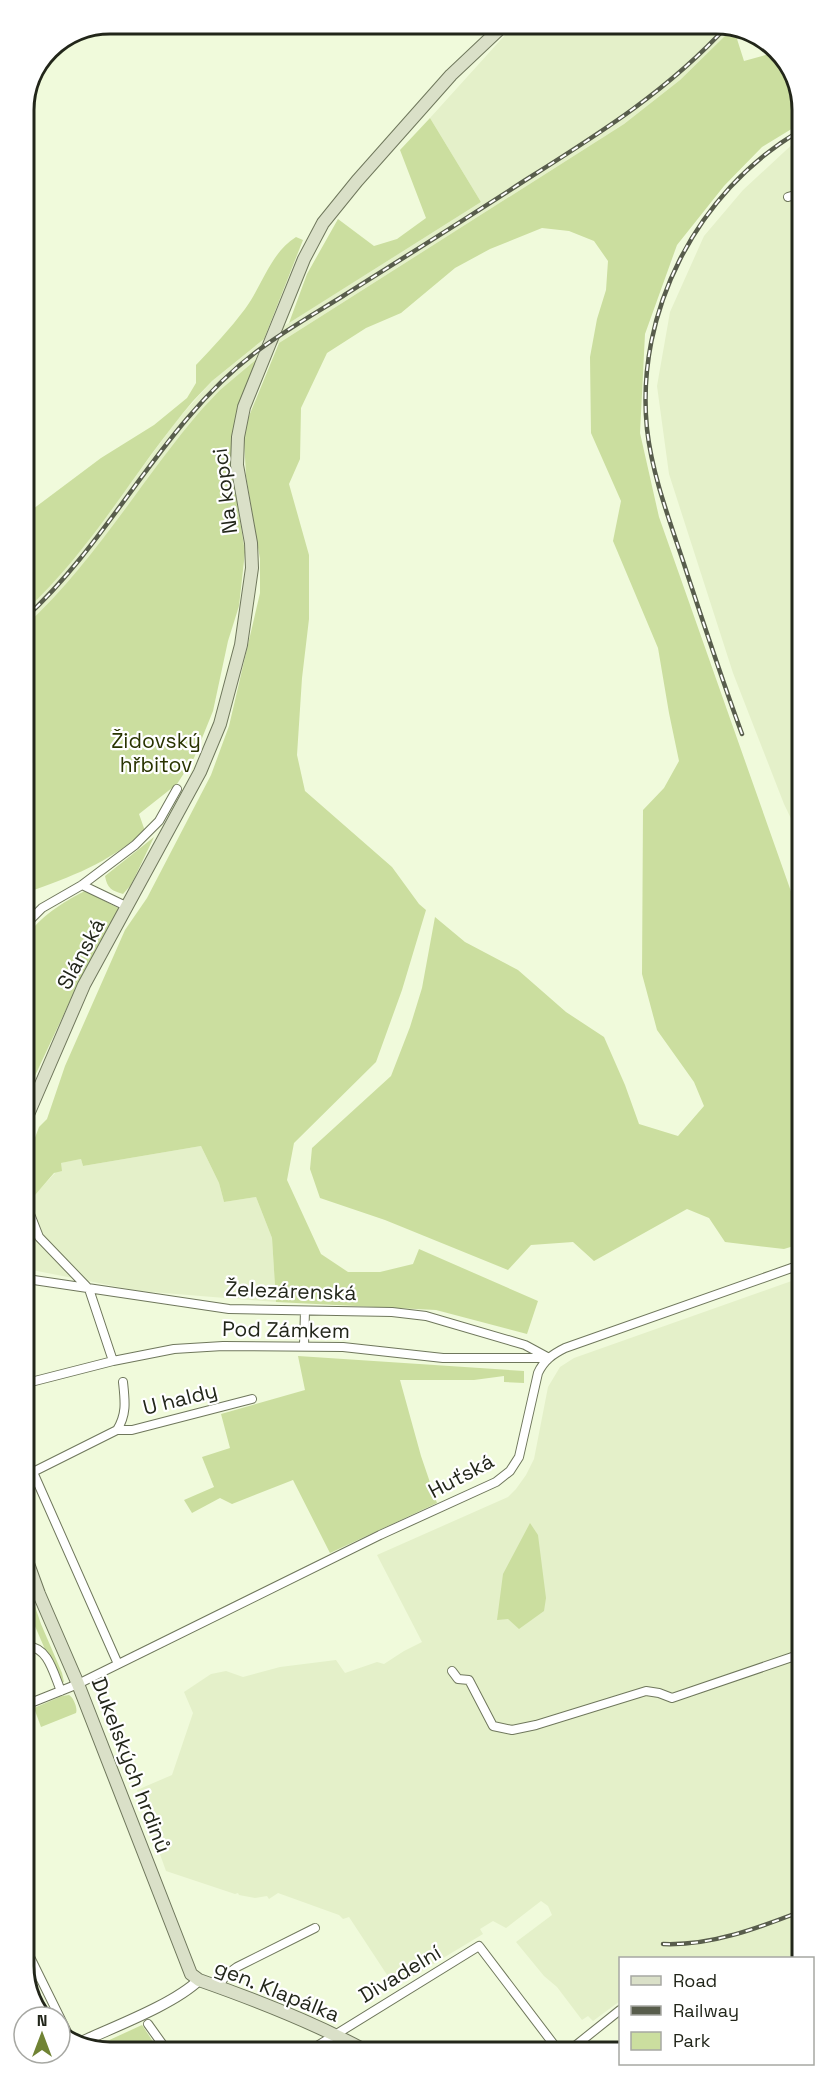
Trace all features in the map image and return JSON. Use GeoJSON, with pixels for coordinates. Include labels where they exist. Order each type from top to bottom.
{"type":"FeatureCollection","features":[{"type":"Feature","properties":{"kind":"main road","name":"Na kopci"},"geometry":{"type":"LineString","coordinates":[[128,907],[200,772],[220,724],[241,645],[252,568],[251,543],[237,465],[238,437],[244,406],[304,259],[323,223],[357,181],[451,75],[494,35]]}},
{"type":"Feature","properties":{"kind":"main road","name":"Slánská"},"geometry":{"type":"LineString","coordinates":[[34,1101],[84,985],[128,907]]}},
{"type":"Feature","properties":{"kind":"main road","name":"Dukelských hrdinů"},"geometry":{"type":"LineString","coordinates":[[34,1581],[78,1684],[189,1970],[199,1980]]}},
{"type":"Feature","properties":{"kind":"main road","name":"gen. Klapálka"},"geometry":{"type":"LineString","coordinates":[[199,1980],[275,2008],[349,2042]]}},
{"type":"Feature","properties":{"kind":"street"},"geometry":{"type":"LineString","coordinates":[[788,197],[792,196]]}},
{"type":"Feature","properties":{"kind":"street","name":"Slánská"},"geometry":{"type":"LineString","coordinates":[[35,915],[42,908],[82,885],[135,845],[159,821],[177,789]]}},
{"type":"Feature","properties":{"kind":"street"},"geometry":{"type":"LineString","coordinates":[[82,885],[128,907]]}},
{"type":"Feature","properties":{"kind":"street"},"geometry":{"type":"LineString","coordinates":[[34,1225],[39,1237],[89,1289],[113,1360]]}},
{"type":"Feature","properties":{"kind":"street"},"geometry":{"type":"LineString","coordinates":[[549,1358],[565,1348],[792,1267]]}},
{"type":"Feature","properties":{"kind":"street","name":"Železárenská"},"geometry":{"type":"LineString","coordinates":[[34,1280],[229,1309],[392,1312],[426,1316],[525,1345],[549,1358]]}},
{"type":"Feature","properties":{"kind":"street"},"geometry":{"type":"LineString","coordinates":[[304,1346],[305,1311]]}},
{"type":"Feature","properties":{"kind":"street","name":"Pod Zámkem"},"geometry":{"type":"LineString","coordinates":[[34,1381],[113,1360],[174,1349],[223,1346],[343,1347],[442,1358],[549,1358]]}},
{"type":"Feature","properties":{"kind":"street","name":"Huťská"},"geometry":{"type":"LineString","coordinates":[[34,1702],[78,1684],[369,1540],[496,1482],[510,1471],[519,1457],[538,1373],[542,1364],[549,1358]]}},
{"type":"Feature","properties":{"kind":"street"},"geometry":{"type":"LineString","coordinates":[[34,1471],[117,1430],[122,1422],[126,1406],[123,1382]]}},
{"type":"Feature","properties":{"kind":"street","name":"U haldy"},"geometry":{"type":"LineString","coordinates":[[117,1430],[132,1430],[252,1399]]}},
{"type":"Feature","properties":{"kind":"street"},"geometry":{"type":"LineString","coordinates":[[34,1482],[118,1664]]}},
{"type":"Feature","properties":{"kind":"street"},"geometry":{"type":"LineString","coordinates":[[34,1647],[44,1653],[61,1691]]}},
{"type":"Feature","properties":{"kind":"street"},"geometry":{"type":"LineString","coordinates":[[452,1671],[458,1679],[469,1680],[493,1726],[512,1730],[536,1725],[646,1691],[672,1698],[792,1657]]}},
{"type":"Feature","properties":{"kind":"street"},"geometry":{"type":"LineString","coordinates":[[218,1987],[226,1975],[237,1967],[315,1928]]}},
{"type":"Feature","properties":{"kind":"street","name":"Divadelní"},"geometry":{"type":"LineString","coordinates":[[324,2042],[479,1946],[552,2042]]}},
{"type":"Feature","properties":{"kind":"street"},"geometry":{"type":"LineString","coordinates":[[34,1970],[53,2005]]}},
{"type":"Feature","properties":{"kind":"street","name":"gen. Klapálka"},"geometry":{"type":"LineString","coordinates":[[88,2039],[173,1998],[199,1980]]}},
{"type":"Feature","properties":{"kind":"street"},"geometry":{"type":"LineString","coordinates":[[580,2042],[619,2012]]}},
{"type":"Feature","properties":{"kind":"street"},"geometry":{"type":"LineString","coordinates":[[148,2025],[161,2042]]}},
{"type":"Feature","properties":{"kind":"shaded area"},"geometry":{"type":"Polygon","coordinates":[[[505,35],[725,36],[680,80],[624,124],[279,343],[220,390],[202,409],[93,553],[35,617],[35,601],[84,546],[177,420],[212,381],[268,336],[481,202],[430,118],[505,35]]]}},
{"type":"Feature","properties":{"kind":"shaded area"},"geometry":{"type":"Polygon","coordinates":[[[792,145],[792,821],[733,673],[669,474],[657,386],[670,312],[704,236],[743,190],[792,145]]]}},
{"type":"Feature","properties":{"kind":"shaded area"},"geometry":{"type":"Polygon","coordinates":[[[201,1146],[219,1183],[224,1202],[256,1197],[272,1238],[276,1302],[139,1291],[34,1270],[34,1195],[55,1173],[60,1163],[81,1159],[83,1166],[201,1146]]]}},
{"type":"Feature","properties":{"kind":"shaded area"},"geometry":{"type":"Polygon","coordinates":[[[792,1281],[792,1957],[619,1957],[619,2002],[593,2021],[588,2016],[582,2020],[557,1987],[544,1976],[516,1942],[552,1915],[548,1906],[541,1901],[506,1928],[493,1921],[480,1929],[483,1934],[395,1987],[349,1917],[343,1919],[339,1915],[278,1893],[269,1899],[267,1896],[255,1898],[239,1895],[166,1871],[137,1790],[172,1775],[193,1713],[184,1692],[211,1674],[226,1671],[243,1677],[280,1667],[336,1660],[345,1673],[377,1662],[384,1664],[422,1642],[377,1555],[508,1497],[516,1489],[534,1459],[548,1387],[560,1367],[574,1358],[792,1281]]]}},
{"type":"Feature","properties":{"kind":"green space"},"geometry":{"type":"Polygon","coordinates":[[[725,36],[735,37],[739,38],[737,39],[744,61],[767,55],[776,64],[787,86],[792,110],[792,129],[762,147],[724,186],[677,245],[645,334],[640,433],[659,517],[792,894],[792,1246],[784,1249],[725,1242],[709,1218],[687,1209],[594,1261],[573,1242],[531,1245],[508,1270],[385,1220],[320,1198],[310,1169],[312,1148],[391,1076],[422,988],[435,917],[465,942],[518,970],[566,1012],[604,1037],[639,1124],[678,1136],[704,1106],[694,1082],[657,1030],[642,974],[643,810],[664,788],[679,761],[658,648],[613,541],[621,501],[591,433],[590,357],[597,319],[606,290],[608,261],[594,241],[569,231],[542,228],[490,249],[455,268],[401,313],[366,328],[327,353],[301,408],[300,459],[289,484],[309,555],[309,619],[297,755],[305,791],[392,867],[426,910],[402,990],[376,1062],[294,1143],[287,1180],[321,1254],[348,1272],[380,1272],[413,1264],[419,1249],[538,1301],[527,1334],[436,1310],[276,1302],[272,1238],[256,1197],[224,1202],[219,1183],[201,1146],[83,1166],[81,1159],[61,1163],[62,1171],[54,1173],[34,1196],[34,1139],[39,1127],[47,1119],[65,1066],[125,930],[147,898],[211,775],[229,726],[260,593],[260,559],[246,476],[244,438],[247,421],[279,343],[624,124],[680,80],[725,36]]]}},
{"type":"Feature","properties":{"kind":"green space"},"geometry":{"type":"Polygon","coordinates":[[[430,118],[481,202],[289,323],[307,274],[338,219],[374,246],[397,239],[426,218],[400,150],[430,118]]]}},
{"type":"Feature","properties":{"kind":"green space"},"geometry":{"type":"Polygon","coordinates":[[[296,237],[303,240],[264,339],[212,381],[193,401],[92,536],[35,601],[35,508],[101,458],[154,425],[187,398],[196,383],[196,365],[251,300],[273,260],[287,243],[296,237]]]}},
{"type":"Feature","properties":{"kind":"green space","name":"Židovský hřbitov"},"geometry":{"type":"Polygon","coordinates":[[[258,358],[236,416],[231,464],[245,552],[239,606],[228,641],[213,711],[194,758],[177,784],[139,814],[145,831],[103,861],[35,890],[35,616],[74,575],[180,436],[220,390],[258,358]]]}},
{"type":"Feature","properties":{"kind":"green space"},"geometry":{"type":"Polygon","coordinates":[[[154,837],[131,885],[123,894],[116,892],[107,883],[105,876],[154,837]]]}},
{"type":"Feature","properties":{"kind":"green space"},"geometry":{"type":"Polygon","coordinates":[[[85,891],[118,908],[116,919],[69,1003],[34,1077],[35,926],[68,900],[85,891]]]}},
{"type":"Feature","properties":{"kind":"green space"},"geometry":{"type":"Polygon","coordinates":[[[298,1356],[524,1371],[524,1383],[504,1382],[504,1376],[474,1380],[400,1380],[437,1503],[330,1553],[293,1480],[232,1504],[220,1498],[192,1513],[184,1500],[214,1487],[202,1457],[230,1448],[221,1414],[305,1390],[298,1356]]]}},
{"type":"Feature","properties":{"kind":"green space"},"geometry":{"type":"Polygon","coordinates":[[[530,1523],[538,1535],[546,1598],[544,1611],[519,1629],[508,1619],[497,1620],[503,1574],[530,1523]]]}},
{"type":"Feature","properties":{"kind":"green space"},"geometry":{"type":"Polygon","coordinates":[[[34,1604],[62,1673],[64,1682],[60,1684],[34,1624],[34,1604]]]}},
{"type":"Feature","properties":{"kind":"green space"},"geometry":{"type":"Polygon","coordinates":[[[69,1695],[72,1698],[76,1713],[41,1727],[34,1708],[69,1695]]]}},
{"type":"Feature","properties":{"kind":"green space"},"geometry":{"type":"Polygon","coordinates":[[[142,2025],[153,2042],[105,2042],[142,2025]]]}},
{"type":"Feature","properties":{"kind":"railway"},"geometry":{"type":"LineString","coordinates":[[35,608],[85,553],[192,413],[222,381],[256,352],[605,129],[681,71],[718,35]]}},
{"type":"Feature","properties":{"kind":"railway"},"geometry":{"type":"LineString","coordinates":[[742,734],[704,626],[657,479],[647,429],[646,385],[651,342],[663,299],[680,259],[703,221],[730,187],[762,157],[792,136]]}},
{"type":"Feature","properties":{"kind":"railway"},"geometry":{"type":"LineString","coordinates":[[663,1944],[699,1942],[734,1935],[792,1915]]}}]}
